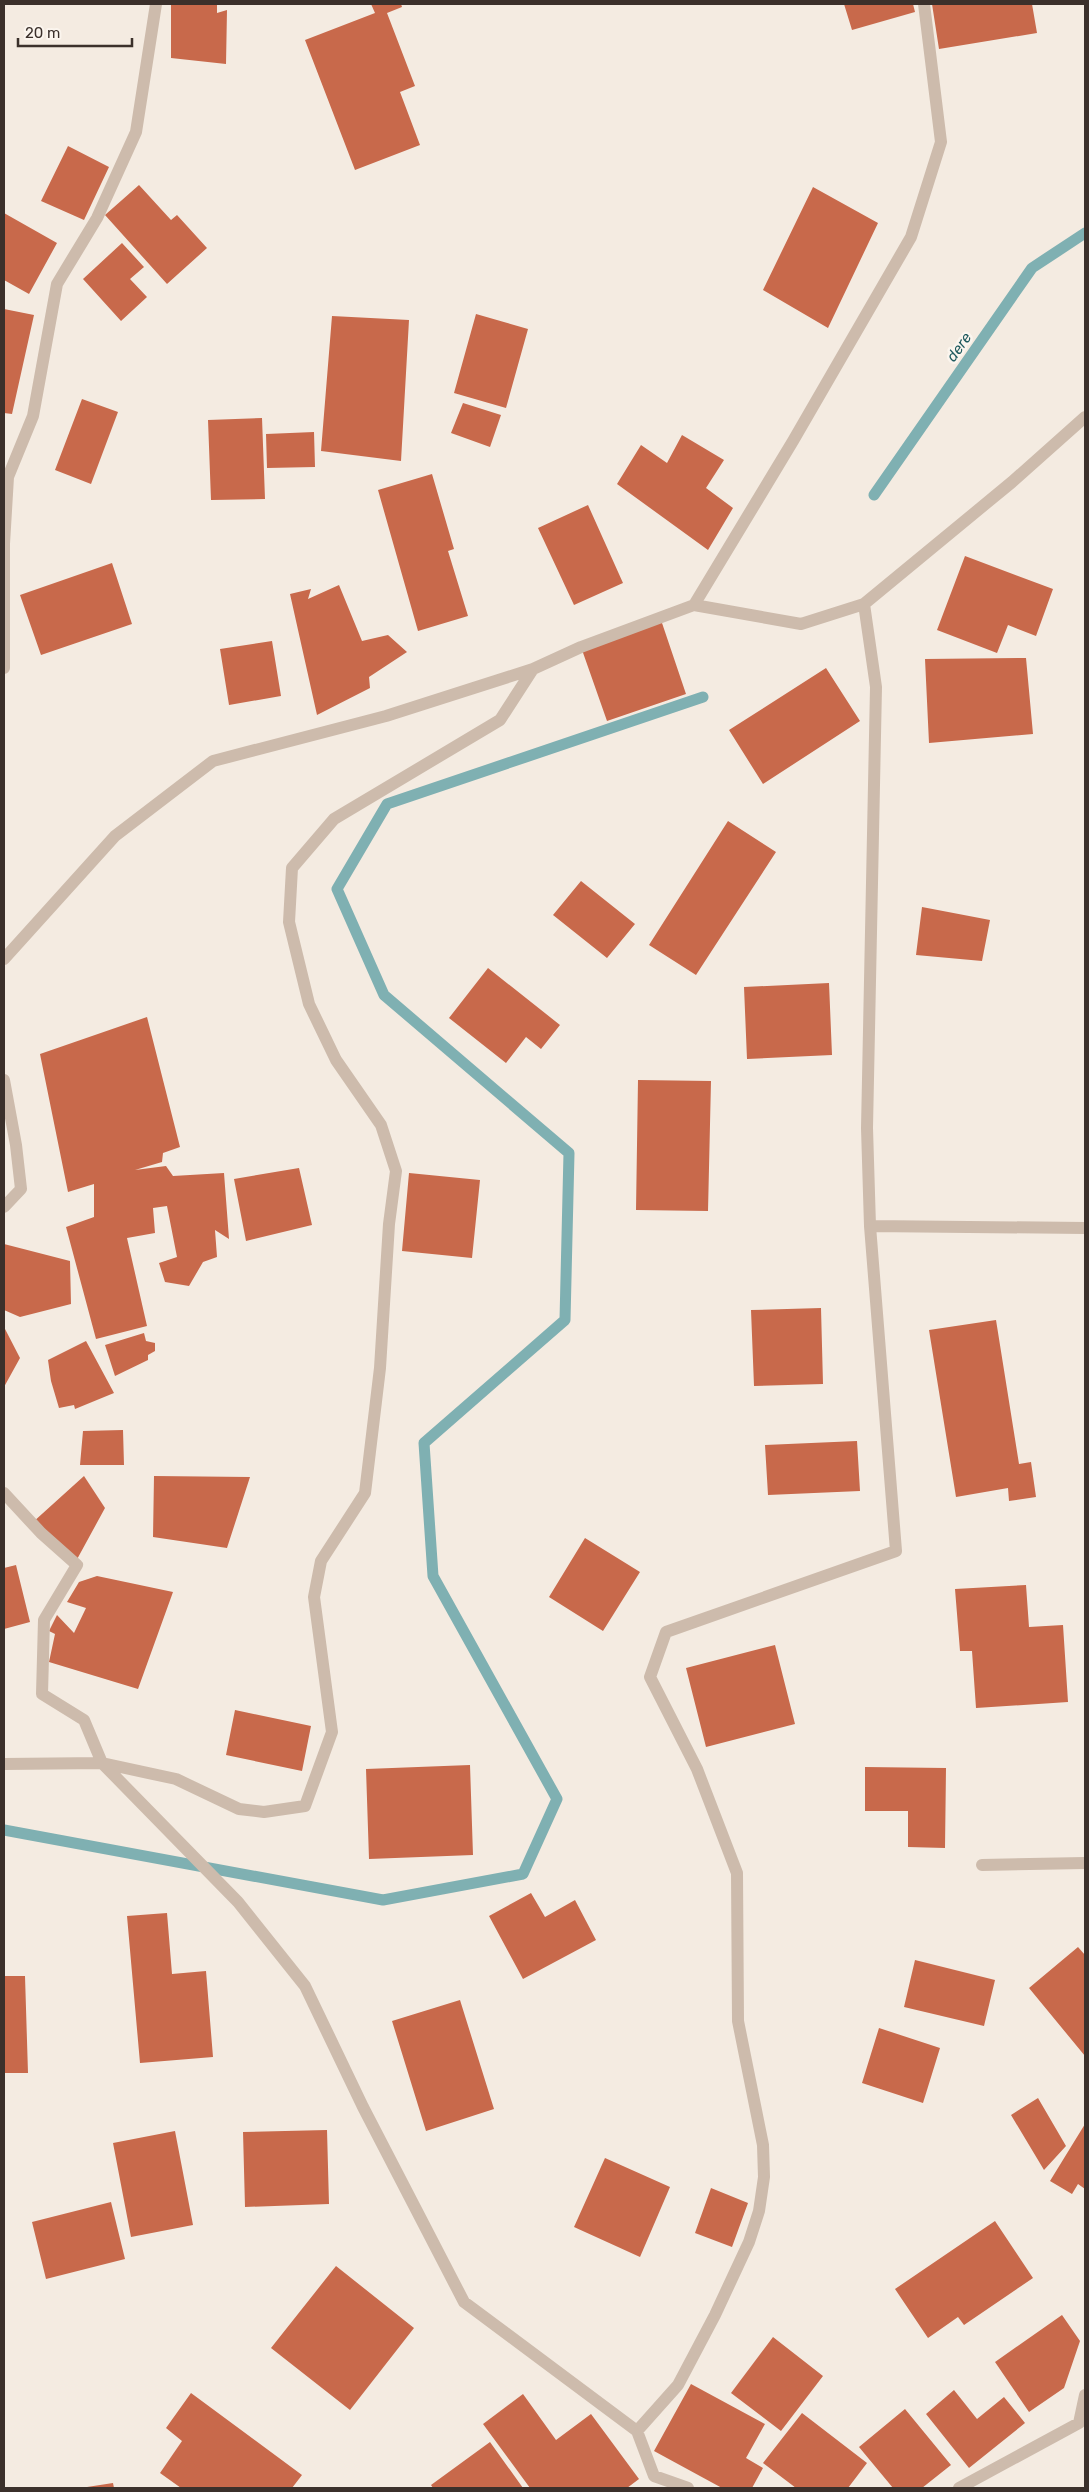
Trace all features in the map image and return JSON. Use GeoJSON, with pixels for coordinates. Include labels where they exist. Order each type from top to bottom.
{"type":"FeatureCollection","features":[{"type":"Feature","properties":{"kind":"street"},"geometry":{"type":"LineString","coordinates":[[4,668],[4,544],[8,477],[33,416],[57,284],[97,218],[136,132],[156,4]]}},
{"type":"Feature","properties":{"kind":"street"},"geometry":{"type":"LineString","coordinates":[[694,605],[793,440],[910,237],[941,142],[924,4]]}},
{"type":"Feature","properties":{"kind":"street"},"geometry":{"type":"LineString","coordinates":[[4,959],[115,836],[213,761],[386,716],[533,669],[581,647],[694,605],[802,624],[864,604],[1012,482],[1085,416]]}},
{"type":"Feature","properties":{"kind":"street"},"geometry":{"type":"LineString","coordinates":[[637,2431],[678,2385],[715,2315],[749,2242],[759,2211],[764,2177],[763,2145],[738,2021],[737,1873],[697,1769],[650,1677],[666,1632],[896,1551],[870,1226],[866,1128],[876,687],[864,604]]}},
{"type":"Feature","properties":{"kind":"street"},"geometry":{"type":"LineString","coordinates":[[4,1764],[102,1763],[176,1779],[239,1810],[264,1812],[305,1806],[332,1732],[314,1597],[321,1561],[366,1493],[380,1368],[389,1224],[396,1171],[380,1126],[336,1060],[309,1004],[289,922],[292,868],[334,819],[500,720],[533,669]]}},
{"type":"Feature","properties":{"kind":"street"},"geometry":{"type":"LineString","coordinates":[[4,1080],[16,1145],[20,1189],[4,1207]]}},
{"type":"Feature","properties":{"kind":"street"},"geometry":{"type":"LineString","coordinates":[[870,1226],[1085,1228]]}},
{"type":"Feature","properties":{"kind":"street"},"geometry":{"type":"LineString","coordinates":[[4,1494],[41,1533],[77,1565],[44,1620],[42,1694],[84,1720],[102,1763],[238,1902],[305,1986],[363,2107],[464,2302],[637,2431],[654,2476],[688,2488]]}},
{"type":"Feature","properties":{"kind":"street"},"geometry":{"type":"LineString","coordinates":[[982,1865],[1085,1863]]}},
{"type":"Feature","properties":{"kind":"street"},"geometry":{"type":"LineString","coordinates":[[959,2488],[1082,2425],[1085,2395]]}},
{"type":"Feature","properties":{"kind":"building"},"geometry":{"type":"Polygon","coordinates":[[[171,4],[217,4],[217,13],[227,10],[226,64],[171,58],[171,4]]]}},
{"type":"Feature","properties":{"kind":"building"},"geometry":{"type":"Polygon","coordinates":[[[371,4],[401,4],[402,7],[387,13],[415,86],[400,92],[420,145],[355,170],[305,40],[375,13],[371,4]]]}},
{"type":"Feature","properties":{"kind":"building"},"geometry":{"type":"Polygon","coordinates":[[[844,4],[913,4],[915,12],[852,30],[844,4]]]}},
{"type":"Feature","properties":{"kind":"building"},"geometry":{"type":"Polygon","coordinates":[[[932,4],[1032,4],[1037,33],[939,49],[932,4]]]}},
{"type":"Feature","properties":{"kind":"building"},"geometry":{"type":"Polygon","coordinates":[[[68,146],[109,167],[84,220],[41,201],[68,146]]]}},
{"type":"Feature","properties":{"kind":"building"},"geometry":{"type":"Polygon","coordinates":[[[139,185],[171,220],[177,215],[207,248],[167,284],[105,215],[139,185]]]}},
{"type":"Feature","properties":{"kind":"building"},"geometry":{"type":"Polygon","coordinates":[[[813,187],[878,223],[828,328],[763,290],[813,187]]]}},
{"type":"Feature","properties":{"kind":"building"},"geometry":{"type":"Polygon","coordinates":[[[4,213],[57,243],[29,294],[4,280],[4,213]]]}},
{"type":"Feature","properties":{"kind":"building"},"geometry":{"type":"Polygon","coordinates":[[[122,243],[144,267],[130,279],[147,297],[121,321],[83,279],[122,243]]]}},
{"type":"Feature","properties":{"kind":"building"},"geometry":{"type":"Polygon","coordinates":[[[4,309],[34,315],[12,414],[4,413],[4,309]]]}},
{"type":"Feature","properties":{"kind":"building"},"geometry":{"type":"Polygon","coordinates":[[[476,314],[528,329],[506,408],[454,393],[476,314]]]}},
{"type":"Feature","properties":{"kind":"building"},"geometry":{"type":"Polygon","coordinates":[[[332,316],[409,320],[401,461],[321,451],[332,316]]]}},
{"type":"Feature","properties":{"kind":"building"},"geometry":{"type":"Polygon","coordinates":[[[82,399],[118,412],[91,484],[55,470],[82,399]]]}},
{"type":"Feature","properties":{"kind":"building"},"geometry":{"type":"Polygon","coordinates":[[[463,403],[501,415],[490,447],[451,433],[463,403]]]}},
{"type":"Feature","properties":{"kind":"building"},"geometry":{"type":"Polygon","coordinates":[[[262,418],[265,499],[211,500],[208,420],[262,418]]]}},
{"type":"Feature","properties":{"kind":"building"},"geometry":{"type":"Polygon","coordinates":[[[314,432],[315,467],[267,468],[266,434],[314,432]]]}},
{"type":"Feature","properties":{"kind":"building"},"geometry":{"type":"Polygon","coordinates":[[[682,435],[724,460],[706,488],[733,508],[708,550],[617,484],[641,445],[667,463],[682,435]]]}},
{"type":"Feature","properties":{"kind":"building"},"geometry":{"type":"Polygon","coordinates":[[[432,474],[454,549],[448,551],[468,616],[418,631],[378,490],[432,474]]]}},
{"type":"Feature","properties":{"kind":"building"},"geometry":{"type":"Polygon","coordinates":[[[588,505],[623,583],[574,605],[538,528],[588,505]]]}},
{"type":"Feature","properties":{"kind":"building"},"geometry":{"type":"Polygon","coordinates":[[[965,556],[1053,589],[1036,636],[1008,625],[997,653],[937,630],[965,556]]]}},
{"type":"Feature","properties":{"kind":"building"},"geometry":{"type":"Polygon","coordinates":[[[112,563],[132,624],[41,655],[20,595],[112,563]]]}},
{"type":"Feature","properties":{"kind":"building"},"geometry":{"type":"Polygon","coordinates":[[[339,585],[362,641],[388,635],[407,652],[369,677],[370,688],[317,715],[290,594],[311,589],[308,599],[339,585]]]}},
{"type":"Feature","properties":{"kind":"building"},"geometry":{"type":"Polygon","coordinates":[[[661,620],[686,694],[607,721],[581,647],[661,620]]]}},
{"type":"Feature","properties":{"kind":"building"},"geometry":{"type":"Polygon","coordinates":[[[272,641],[281,696],[229,705],[220,649],[272,641]]]}},
{"type":"Feature","properties":{"kind":"building"},"geometry":{"type":"Polygon","coordinates":[[[1026,658],[1033,734],[929,743],[925,659],[1026,658]]]}},
{"type":"Feature","properties":{"kind":"building"},"geometry":{"type":"Polygon","coordinates":[[[826,668],[860,721],[763,784],[729,730],[826,668]]]}},
{"type":"Feature","properties":{"kind":"building"},"geometry":{"type":"Polygon","coordinates":[[[728,821],[776,852],[696,975],[649,945],[728,821]]]}},
{"type":"Feature","properties":{"kind":"building"},"geometry":{"type":"Polygon","coordinates":[[[581,881],[635,924],[607,958],[553,915],[581,881]]]}},
{"type":"Feature","properties":{"kind":"building"},"geometry":{"type":"Polygon","coordinates":[[[922,907],[990,920],[982,961],[916,955],[922,907]]]}},
{"type":"Feature","properties":{"kind":"building"},"geometry":{"type":"Polygon","coordinates":[[[488,968],[560,1025],[541,1049],[526,1037],[506,1063],[449,1018],[488,968]]]}},
{"type":"Feature","properties":{"kind":"building"},"geometry":{"type":"Polygon","coordinates":[[[829,983],[832,1055],[747,1059],[744,987],[829,983]]]}},
{"type":"Feature","properties":{"kind":"building"},"geometry":{"type":"Polygon","coordinates":[[[147,1017],[180,1147],[163,1153],[162,1162],[135,1170],[166,1166],[173,1176],[224,1173],[229,1239],[215,1230],[217,1257],[203,1262],[189,1286],[165,1282],[159,1263],[177,1257],[167,1206],[153,1208],[155,1233],[127,1238],[147,1326],[96,1339],[66,1227],[94,1217],[94,1184],[68,1192],[40,1054],[147,1017]]]}},
{"type":"Feature","properties":{"kind":"building"},"geometry":{"type":"Polygon","coordinates":[[[638,1080],[711,1081],[708,1211],[636,1210],[638,1080]]]}},
{"type":"Feature","properties":{"kind":"building"},"geometry":{"type":"Polygon","coordinates":[[[299,1168],[312,1225],[246,1241],[234,1179],[299,1168]]]}},
{"type":"Feature","properties":{"kind":"building"},"geometry":{"type":"Polygon","coordinates":[[[409,1173],[480,1180],[472,1258],[402,1251],[409,1173]]]}},
{"type":"Feature","properties":{"kind":"building"},"geometry":{"type":"Polygon","coordinates":[[[4,1244],[70,1261],[71,1304],[20,1317],[4,1310],[4,1244]]]}},
{"type":"Feature","properties":{"kind":"building"},"geometry":{"type":"Polygon","coordinates":[[[821,1308],[823,1384],[754,1386],[751,1310],[821,1308]]]}},
{"type":"Feature","properties":{"kind":"building"},"geometry":{"type":"Polygon","coordinates":[[[996,1320],[1019,1464],[1031,1462],[1036,1497],[1009,1501],[1008,1488],[956,1497],[929,1330],[996,1320]]]}},
{"type":"Feature","properties":{"kind":"building"},"geometry":{"type":"Polygon","coordinates":[[[4,1327],[20,1358],[4,1387],[4,1327]]]}},
{"type":"Feature","properties":{"kind":"building"},"geometry":{"type":"Polygon","coordinates":[[[144,1333],[146,1341],[155,1343],[155,1351],[148,1355],[148,1360],[115,1376],[105,1345],[144,1333]]]}},
{"type":"Feature","properties":{"kind":"building"},"geometry":{"type":"Polygon","coordinates":[[[86,1341],[114,1393],[75,1409],[74,1405],[59,1408],[51,1381],[48,1360],[86,1341]]]}},
{"type":"Feature","properties":{"kind":"building"},"geometry":{"type":"Polygon","coordinates":[[[123,1430],[124,1465],[80,1465],[83,1431],[123,1430]]]}},
{"type":"Feature","properties":{"kind":"building"},"geometry":{"type":"Polygon","coordinates":[[[857,1441],[860,1491],[768,1495],[765,1445],[857,1441]]]}},
{"type":"Feature","properties":{"kind":"building"},"geometry":{"type":"Polygon","coordinates":[[[84,1476],[105,1508],[75,1563],[32,1523],[84,1476]]]}},
{"type":"Feature","properties":{"kind":"building"},"geometry":{"type":"Polygon","coordinates":[[[154,1476],[250,1477],[227,1548],[153,1537],[154,1476]]]}},
{"type":"Feature","properties":{"kind":"building"},"geometry":{"type":"Polygon","coordinates":[[[585,1538],[640,1572],[603,1631],[549,1597],[585,1538]]]}},
{"type":"Feature","properties":{"kind":"building"},"geometry":{"type":"Polygon","coordinates":[[[16,1565],[30,1622],[4,1629],[4,1568],[16,1565]]]}},
{"type":"Feature","properties":{"kind":"building"},"geometry":{"type":"Polygon","coordinates":[[[97,1576],[173,1592],[138,1689],[49,1662],[55,1634],[49,1631],[57,1615],[74,1633],[86,1608],[67,1602],[79,1582],[97,1576]]]}},
{"type":"Feature","properties":{"kind":"building"},"geometry":{"type":"Polygon","coordinates":[[[1026,1585],[1029,1627],[1063,1625],[1068,1702],[976,1708],[972,1651],[960,1651],[955,1589],[1026,1585]]]}},
{"type":"Feature","properties":{"kind":"building"},"geometry":{"type":"Polygon","coordinates":[[[775,1645],[795,1724],[706,1747],[686,1668],[775,1645]]]}},
{"type":"Feature","properties":{"kind":"building"},"geometry":{"type":"Polygon","coordinates":[[[235,1710],[311,1726],[302,1771],[226,1755],[235,1710]]]}},
{"type":"Feature","properties":{"kind":"building"},"geometry":{"type":"Polygon","coordinates":[[[470,1765],[473,1855],[369,1859],[366,1769],[470,1765]]]}},
{"type":"Feature","properties":{"kind":"building"},"geometry":{"type":"Polygon","coordinates":[[[865,1767],[946,1768],[945,1848],[908,1847],[908,1811],[865,1811],[865,1767]]]}},
{"type":"Feature","properties":{"kind":"building"},"geometry":{"type":"Polygon","coordinates":[[[531,1893],[545,1917],[575,1900],[596,1940],[523,1979],[489,1916],[531,1893]]]}},
{"type":"Feature","properties":{"kind":"building"},"geometry":{"type":"Polygon","coordinates":[[[167,1913],[172,1974],[206,1971],[213,2057],[140,2063],[127,1916],[167,1913]]]}},
{"type":"Feature","properties":{"kind":"building"},"geometry":{"type":"Polygon","coordinates":[[[1078,1947],[1085,1955],[1085,2056],[1029,1988],[1078,1947]]]}},
{"type":"Feature","properties":{"kind":"building"},"geometry":{"type":"Polygon","coordinates":[[[915,1960],[995,1980],[984,2026],[904,2007],[915,1960]]]}},
{"type":"Feature","properties":{"kind":"building"},"geometry":{"type":"Polygon","coordinates":[[[4,1976],[25,1976],[28,2073],[4,2073],[4,1976]]]}},
{"type":"Feature","properties":{"kind":"building"},"geometry":{"type":"Polygon","coordinates":[[[460,2000],[494,2109],[426,2131],[392,2021],[460,2000]]]}},
{"type":"Feature","properties":{"kind":"building"},"geometry":{"type":"Polygon","coordinates":[[[879,2028],[940,2048],[923,2103],[862,2083],[879,2028]]]}},
{"type":"Feature","properties":{"kind":"building"},"geometry":{"type":"Polygon","coordinates":[[[1038,2098],[1066,2146],[1044,2170],[1011,2115],[1038,2098]]]}},
{"type":"Feature","properties":{"kind":"building"},"geometry":{"type":"Polygon","coordinates":[[[1085,2124],[1085,2189],[1078,2184],[1072,2194],[1050,2181],[1085,2124]]]}},
{"type":"Feature","properties":{"kind":"building"},"geometry":{"type":"Polygon","coordinates":[[[327,2130],[329,2204],[245,2207],[243,2132],[327,2130]]]}},
{"type":"Feature","properties":{"kind":"building"},"geometry":{"type":"Polygon","coordinates":[[[175,2131],[193,2225],[131,2237],[113,2143],[175,2131]]]}},
{"type":"Feature","properties":{"kind":"building"},"geometry":{"type":"Polygon","coordinates":[[[605,2158],[670,2187],[640,2257],[574,2227],[605,2158]]]}},
{"type":"Feature","properties":{"kind":"building"},"geometry":{"type":"Polygon","coordinates":[[[711,2188],[748,2203],[732,2247],[695,2233],[711,2188]]]}},
{"type":"Feature","properties":{"kind":"building"},"geometry":{"type":"Polygon","coordinates":[[[111,2202],[125,2259],[46,2279],[32,2222],[111,2202]]]}},
{"type":"Feature","properties":{"kind":"building"},"geometry":{"type":"Polygon","coordinates":[[[995,2221],[1033,2278],[964,2325],[958,2317],[928,2338],[895,2289],[995,2221]]]}},
{"type":"Feature","properties":{"kind":"building"},"geometry":{"type":"Polygon","coordinates":[[[336,2266],[414,2328],[350,2410],[271,2348],[336,2266]]]}},
{"type":"Feature","properties":{"kind":"building"},"geometry":{"type":"Polygon","coordinates":[[[1062,2315],[1080,2341],[1064,2388],[1029,2412],[995,2362],[1062,2315]]]}},
{"type":"Feature","properties":{"kind":"building"},"geometry":{"type":"Polygon","coordinates":[[[773,2337],[823,2376],[781,2431],[731,2393],[773,2337]]]}},
{"type":"Feature","properties":{"kind":"building"},"geometry":{"type":"Polygon","coordinates":[[[691,2384],[765,2424],[746,2458],[763,2468],[752,2488],[722,2488],[654,2451],[691,2384]]]}},
{"type":"Feature","properties":{"kind":"building"},"geometry":{"type":"Polygon","coordinates":[[[954,2390],[977,2419],[1004,2397],[1025,2423],[969,2468],[926,2414],[954,2390]]]}},
{"type":"Feature","properties":{"kind":"building"},"geometry":{"type":"Polygon","coordinates":[[[191,2393],[302,2475],[292,2488],[181,2488],[160,2473],[182,2441],[166,2428],[191,2393]]]}},
{"type":"Feature","properties":{"kind":"building"},"geometry":{"type":"Polygon","coordinates":[[[523,2394],[556,2440],[591,2414],[639,2479],[627,2488],[530,2488],[483,2424],[523,2394]]]}},
{"type":"Feature","properties":{"kind":"building"},"geometry":{"type":"Polygon","coordinates":[[[905,2409],[951,2465],[922,2488],[893,2488],[859,2447],[905,2409]]]}},
{"type":"Feature","properties":{"kind":"building"},"geometry":{"type":"Polygon","coordinates":[[[802,2413],[867,2463],[848,2488],[796,2488],[763,2463],[802,2413]]]}},
{"type":"Feature","properties":{"kind":"building"},"geometry":{"type":"Polygon","coordinates":[[[490,2442],[523,2488],[433,2488],[431,2485],[490,2442]]]}},
{"type":"Feature","properties":{"kind":"building"},"geometry":{"type":"Polygon","coordinates":[[[113,2483],[114,2488],[87,2488],[87,2487],[113,2483]]]}},
{"type":"Feature","properties":{"kind":"waterway","name":"dere"},"geometry":{"type":"LineString","coordinates":[[874,495],[1032,268],[1085,233]]}},
{"type":"Feature","properties":{"kind":"waterway"},"geometry":{"type":"LineString","coordinates":[[4,1830],[383,1900],[523,1874],[557,1799],[433,1576],[424,1443],[565,1320],[569,1153],[384,995],[337,889],[387,804],[703,697]]}}]}
